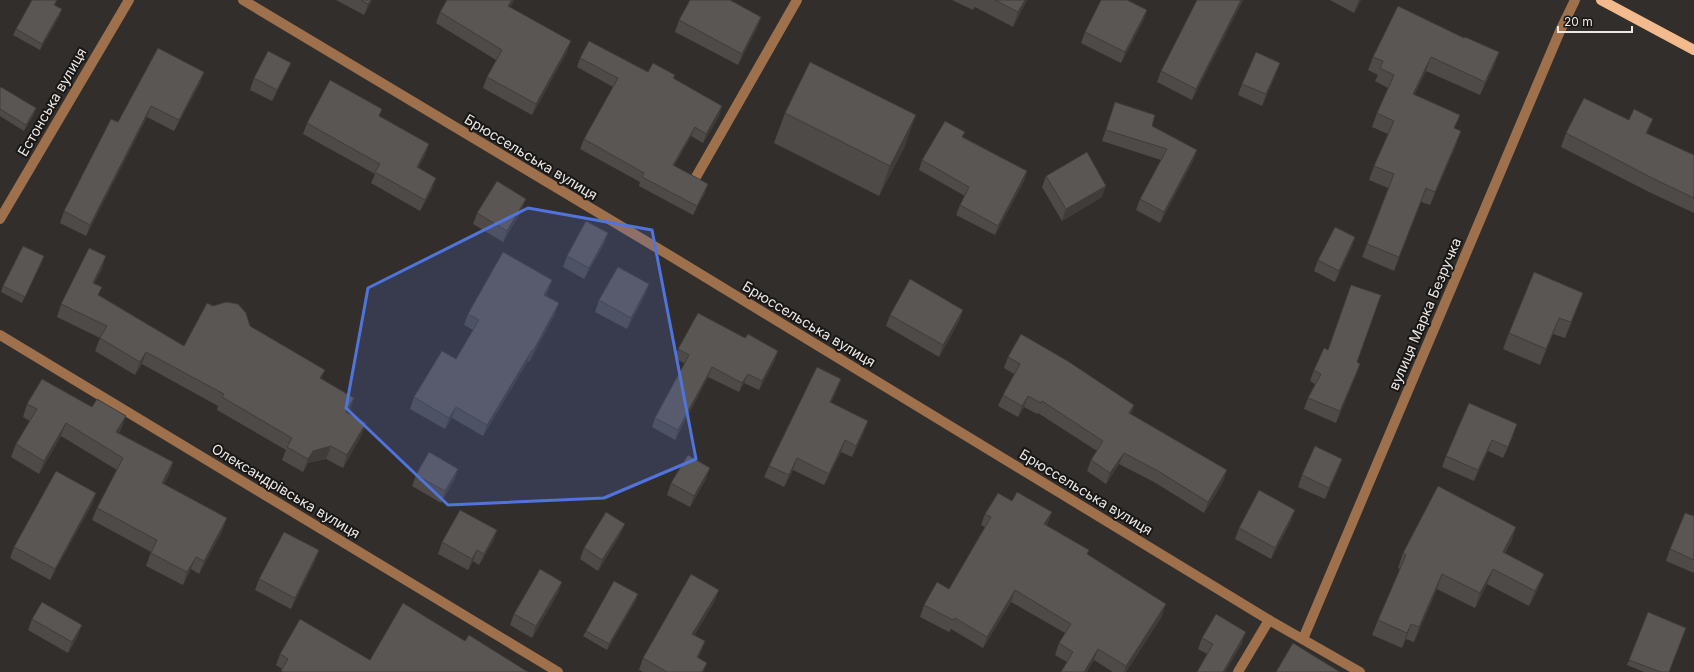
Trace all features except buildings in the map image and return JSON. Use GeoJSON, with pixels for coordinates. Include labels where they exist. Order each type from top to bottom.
{"type":"FeatureCollection","features":[{"type":"Feature","properties":{"kind":"main road"},"geometry":{"type":"LineString","coordinates":[[1601,0],[1694,50]]}},
{"type":"Feature","properties":{"kind":"street","name":"Естонська вулиця"},"geometry":{"type":"LineString","coordinates":[[0,219],[129,0]]}},
{"type":"Feature","properties":{"kind":"street","name":"Брюссельська вулиця"},"geometry":{"type":"LineString","coordinates":[[243,0],[671,256],[1269,620],[1360,672]]}},
{"type":"Feature","properties":{"kind":"street"},"geometry":{"type":"LineString","coordinates":[[696,177],[797,0]]}},
{"type":"Feature","properties":{"kind":"street","name":"вулиця Марка Безручка"},"geometry":{"type":"LineString","coordinates":[[1303,639],[1560,31],[1575,0]]}},
{"type":"Feature","properties":{"kind":"street","name":"Олександрівська вулиця"},"geometry":{"type":"LineString","coordinates":[[0,335],[558,672]]}},
{"type":"Feature","properties":{"kind":"street"},"geometry":{"type":"LineString","coordinates":[[1238,672],[1269,620]]}},
{"type":"Feature","properties":{"kind":"highlighted area"},"geometry":{"type":"Polygon","coordinates":[[[528,208],[652,230],[696,459],[604,498],[448,505],[346,408],[368,288],[528,208]]]}}]}
